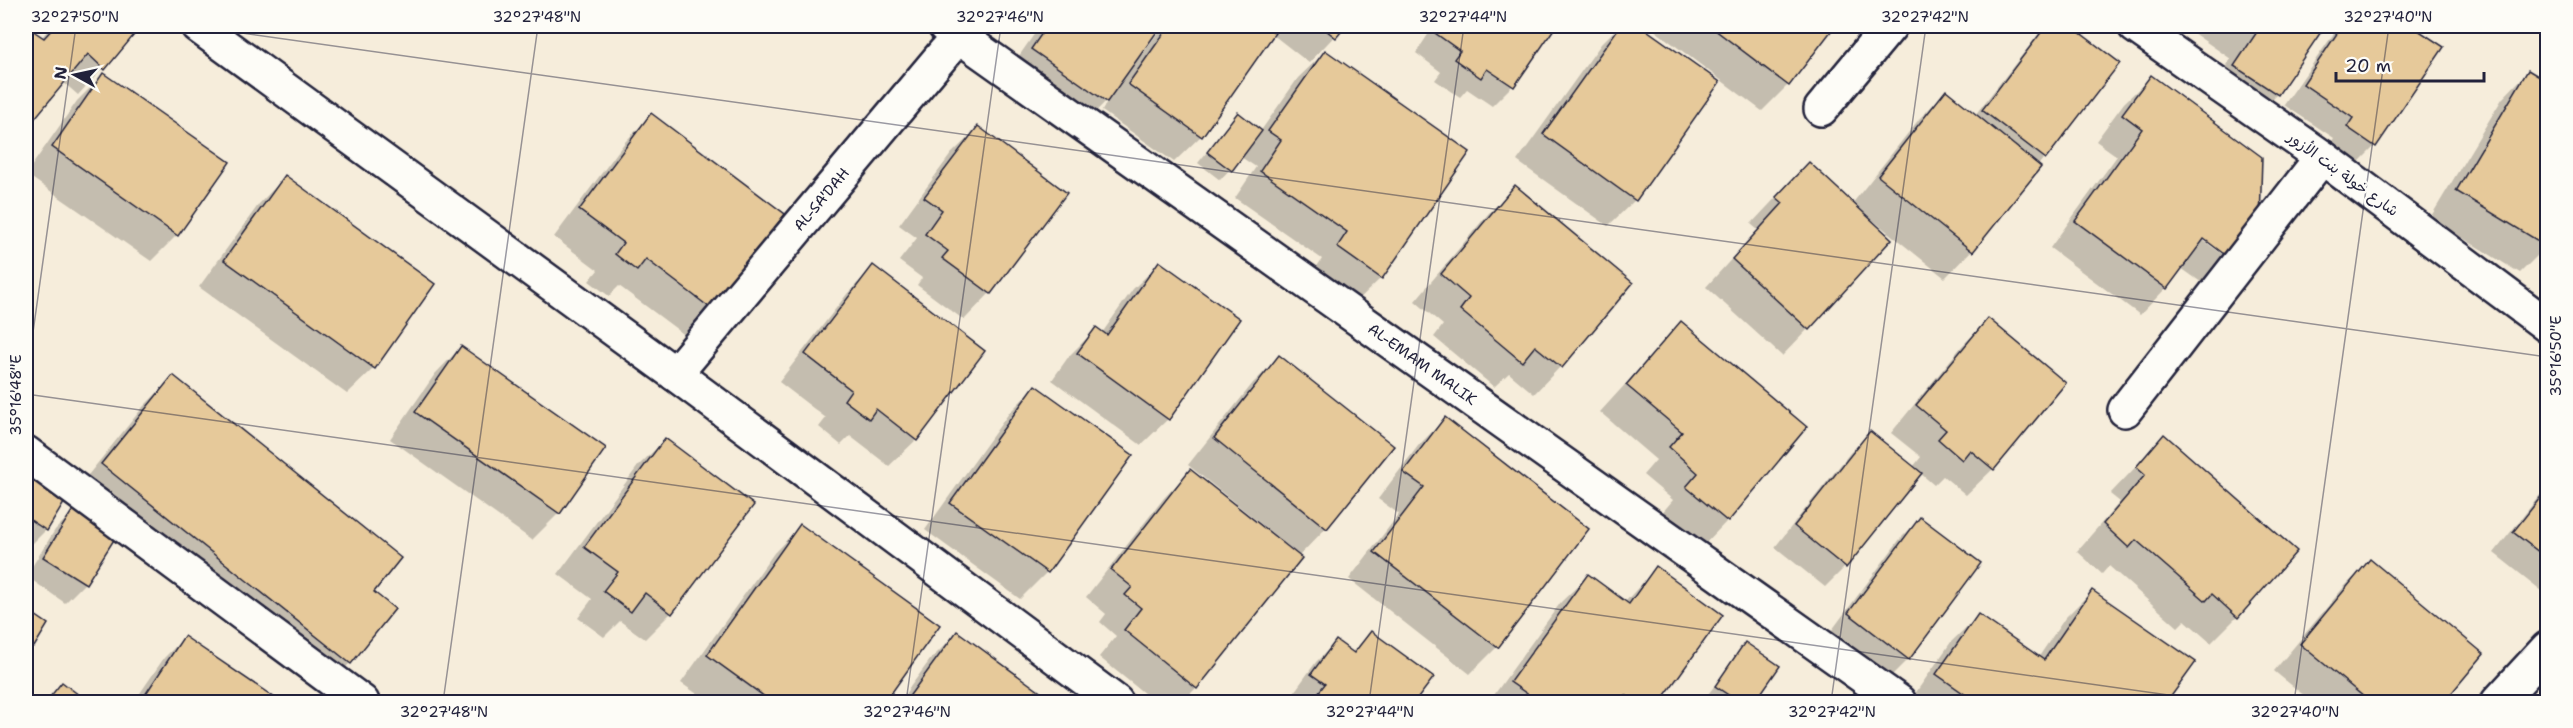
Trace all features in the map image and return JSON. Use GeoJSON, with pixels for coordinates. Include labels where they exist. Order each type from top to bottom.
{"type":"FeatureCollection","features":[{"type":"Feature","properties":{"kind":"street"},"geometry":{"type":"LineString","coordinates":[[198,26],[675,374],[1116,702]]}},
{"type":"Feature","properties":{"kind":"street"},"geometry":{"type":"LineString","coordinates":[[1821,109],[1890,26]]}},
{"type":"Feature","properties":{"kind":"street","name":"شارع خولة بنت الأزور"},"geometry":{"type":"LineString","coordinates":[[2135,26],[2322,156],[2547,326]]}},
{"type":"Feature","properties":{"kind":"street","name":"AL-SA'DAH"},"geometry":{"type":"LineString","coordinates":[[675,374],[957,29]]}},
{"type":"Feature","properties":{"kind":"street","name":"AL-EMAM MALIK"},"geometry":{"type":"LineString","coordinates":[[957,29],[1899,702]]}},
{"type":"Feature","properties":{"kind":"street"},"geometry":{"type":"LineString","coordinates":[[2125,410],[2322,156]]}},
{"type":"Feature","properties":{"kind":"street"},"geometry":{"type":"LineString","coordinates":[[26,453],[362,702]]}},
{"type":"Feature","properties":{"kind":"street"},"geometry":{"type":"LineString","coordinates":[[2498,702],[2547,648]]}},
{"type":"Feature","properties":{"kind":"building"},"geometry":{"type":"Polygon","coordinates":[[[26,26],[44,38],[55,26],[122,26],[134,35],[105,70],[88,54],[26,129],[26,26]]]}},
{"type":"Feature","properties":{"kind":"building"},"geometry":{"type":"Polygon","coordinates":[[[1047,26],[1161,26],[1107,102],[1031,49],[1047,26]]]}},
{"type":"Feature","properties":{"kind":"building"},"geometry":{"type":"Polygon","coordinates":[[[1169,26],[1265,26],[1275,33],[1202,137],[1128,84],[1169,26]]]}},
{"type":"Feature","properties":{"kind":"building"},"geometry":{"type":"Polygon","coordinates":[[[1321,26],[1346,26],[1336,38],[1321,26]]]}},
{"type":"Feature","properties":{"kind":"building"},"geometry":{"type":"Polygon","coordinates":[[[1439,26],[1556,26],[1514,87],[1487,69],[1481,78],[1454,59],[1460,51],[1435,33],[1439,26]]]}},
{"type":"Feature","properties":{"kind":"building"},"geometry":{"type":"Polygon","coordinates":[[[1620,26],[1641,26],[1720,82],[1636,201],[1543,134],[1620,26]]]}},
{"type":"Feature","properties":{"kind":"building"},"geometry":{"type":"Polygon","coordinates":[[[1710,26],[1835,26],[1789,86],[1710,26]]]}},
{"type":"Feature","properties":{"kind":"building"},"geometry":{"type":"Polygon","coordinates":[[[2046,26],[2071,26],[2120,63],[2046,159],[1982,110],[2046,26]]]}},
{"type":"Feature","properties":{"kind":"building"},"geometry":{"type":"Polygon","coordinates":[[[2248,26],[2325,26],[2278,95],[2234,66],[2257,32],[2248,26]]]}},
{"type":"Feature","properties":{"kind":"building"},"geometry":{"type":"Polygon","coordinates":[[[2342,26],[2412,26],[2444,47],[2376,147],[2347,127],[2353,118],[2303,84],[2342,26]]]}},
{"type":"Feature","properties":{"kind":"building"},"geometry":{"type":"Polygon","coordinates":[[[1325,50],[1470,152],[1382,279],[1337,247],[1347,232],[1260,171],[1281,140],[1268,131],[1325,50]]]}},
{"type":"Feature","properties":{"kind":"building"},"geometry":{"type":"Polygon","coordinates":[[[2528,70],[2548,82],[2548,247],[2456,191],[2528,70]]]}},
{"type":"Feature","properties":{"kind":"building"},"geometry":{"type":"Polygon","coordinates":[[[103,73],[230,162],[178,236],[52,147],[103,73]]]}},
{"type":"Feature","properties":{"kind":"building"},"geometry":{"type":"Polygon","coordinates":[[[2151,75],[2262,157],[2260,221],[2232,260],[2204,239],[2167,289],[2075,221],[2142,129],[2122,114],[2151,75]]]}},
{"type":"Feature","properties":{"kind":"building"},"geometry":{"type":"Polygon","coordinates":[[[1946,90],[2041,167],[1973,252],[1878,176],[1946,90]]]}},
{"type":"Feature","properties":{"kind":"building"},"geometry":{"type":"Polygon","coordinates":[[[1238,112],[1262,131],[1232,171],[1207,152],[1238,112]]]}},
{"type":"Feature","properties":{"kind":"building"},"geometry":{"type":"Polygon","coordinates":[[[651,113],[785,214],[713,310],[646,259],[637,271],[615,254],[623,243],[579,210],[651,113]]]}},
{"type":"Feature","properties":{"kind":"building"},"geometry":{"type":"Polygon","coordinates":[[[978,126],[1067,193],[991,294],[942,258],[948,251],[925,234],[942,210],[924,197],[978,126]]]}},
{"type":"Feature","properties":{"kind":"building"},"geometry":{"type":"Polygon","coordinates":[[[1809,162],[1892,239],[1809,330],[1732,259],[1783,203],[1776,197],[1809,162]]]}},
{"type":"Feature","properties":{"kind":"building"},"geometry":{"type":"Polygon","coordinates":[[[285,175],[435,284],[375,369],[224,260],[285,175]]]}},
{"type":"Feature","properties":{"kind":"building"},"geometry":{"type":"Polygon","coordinates":[[[1515,185],[1633,283],[1562,368],[1535,346],[1522,362],[1460,310],[1469,298],[1441,274],[1515,185]]]}},
{"type":"Feature","properties":{"kind":"building"},"geometry":{"type":"Polygon","coordinates":[[[1159,261],[1240,319],[1169,420],[1077,353],[1096,327],[1107,335],[1159,261]]]}},
{"type":"Feature","properties":{"kind":"building"},"geometry":{"type":"Polygon","coordinates":[[[873,265],[985,351],[917,441],[876,409],[869,419],[844,400],[851,390],[805,354],[873,265]]]}},
{"type":"Feature","properties":{"kind":"building"},"geometry":{"type":"Polygon","coordinates":[[[1988,318],[2066,383],[1994,470],[1970,450],[1962,460],[1938,439],[1946,430],[1916,405],[1988,318]]]}},
{"type":"Feature","properties":{"kind":"building"},"geometry":{"type":"Polygon","coordinates":[[[1681,321],[1807,427],[1728,522],[1686,487],[1698,473],[1669,447],[1682,432],[1626,385],[1681,321]]]}},
{"type":"Feature","properties":{"kind":"building"},"geometry":{"type":"Polygon","coordinates":[[[461,346],[606,448],[560,514],[415,412],[461,346]]]}},
{"type":"Feature","properties":{"kind":"building"},"geometry":{"type":"Polygon","coordinates":[[[1279,355],[1394,446],[1327,529],[1214,438],[1279,355]]]}},
{"type":"Feature","properties":{"kind":"building"},"geometry":{"type":"Polygon","coordinates":[[[173,375],[401,558],[374,592],[395,609],[351,664],[101,464],[173,375]]]}},
{"type":"Feature","properties":{"kind":"building"},"geometry":{"type":"Polygon","coordinates":[[[1035,385],[1133,455],[1048,573],[950,503],[1035,385]]]}},
{"type":"Feature","properties":{"kind":"building"},"geometry":{"type":"Polygon","coordinates":[[[1445,417],[1589,529],[1498,648],[1374,552],[1424,487],[1403,472],[1445,417]]]}},
{"type":"Feature","properties":{"kind":"building"},"geometry":{"type":"Polygon","coordinates":[[[1870,431],[1922,473],[1846,568],[1794,526],[1870,431]]]}},
{"type":"Feature","properties":{"kind":"building"},"geometry":{"type":"Polygon","coordinates":[[[2164,434],[2297,551],[2238,618],[2212,594],[2206,601],[2136,540],[2129,548],[2103,524],[2145,475],[2136,467],[2164,434]]]}},
{"type":"Feature","properties":{"kind":"building"},"geometry":{"type":"Polygon","coordinates":[[[665,438],[754,505],[672,614],[645,593],[631,612],[603,591],[618,572],[584,547],[665,438]]]}},
{"type":"Feature","properties":{"kind":"building"},"geometry":{"type":"Polygon","coordinates":[[[1190,469],[1302,558],[1197,689],[1124,630],[1141,608],[1125,595],[1132,587],[1111,570],[1190,469]]]}},
{"type":"Feature","properties":{"kind":"building"},"geometry":{"type":"Polygon","coordinates":[[[26,472],[67,498],[47,531],[26,517],[26,472]]]}},
{"type":"Feature","properties":{"kind":"building"},"geometry":{"type":"Polygon","coordinates":[[[2548,488],[2548,559],[2513,532],[2548,488]]]}},
{"type":"Feature","properties":{"kind":"building"},"geometry":{"type":"Polygon","coordinates":[[[74,508],[117,535],[86,584],[43,557],[74,508]]]}},
{"type":"Feature","properties":{"kind":"building"},"geometry":{"type":"Polygon","coordinates":[[[1920,517],[1981,563],[1909,660],[1848,613],[1920,517]]]}},
{"type":"Feature","properties":{"kind":"building"},"geometry":{"type":"Polygon","coordinates":[[[800,524],[940,625],[885,702],[772,702],[707,655],[800,524]]]}},
{"type":"Feature","properties":{"kind":"building"},"geometry":{"type":"Polygon","coordinates":[[[2370,559],[2484,654],[2444,702],[2370,702],[2300,644],[2370,559]]]}},
{"type":"Feature","properties":{"kind":"building"},"geometry":{"type":"Polygon","coordinates":[[[1656,566],[1723,615],[1660,702],[1636,702],[1625,695],[1619,702],[1539,702],[1510,682],[1588,574],[1629,604],[1656,566]]]}},
{"type":"Feature","properties":{"kind":"building"},"geometry":{"type":"Polygon","coordinates":[[[2092,590],[2196,662],[2167,702],[1976,702],[1936,674],[1978,614],[2044,660],[2092,590]]]}},
{"type":"Feature","properties":{"kind":"building"},"geometry":{"type":"Polygon","coordinates":[[[26,609],[48,624],[34,647],[26,642],[26,609]]]}},
{"type":"Feature","properties":{"kind":"building"},"geometry":{"type":"Polygon","coordinates":[[[957,631],[1054,702],[905,702],[957,631]]]}},
{"type":"Feature","properties":{"kind":"building"},"geometry":{"type":"Polygon","coordinates":[[[1371,631],[1434,677],[1415,702],[1311,702],[1325,684],[1311,674],[1336,640],[1354,653],[1371,631]]]}},
{"type":"Feature","properties":{"kind":"building"},"geometry":{"type":"Polygon","coordinates":[[[184,636],[281,702],[150,702],[143,698],[184,636]]]}},
{"type":"Feature","properties":{"kind":"building"},"geometry":{"type":"Polygon","coordinates":[[[1745,642],[1780,666],[1755,702],[1739,702],[1715,686],[1745,642]]]}},
{"type":"Feature","properties":{"kind":"building"},"geometry":{"type":"Polygon","coordinates":[[[62,682],[88,702],[46,702],[62,682]]]}}]}
